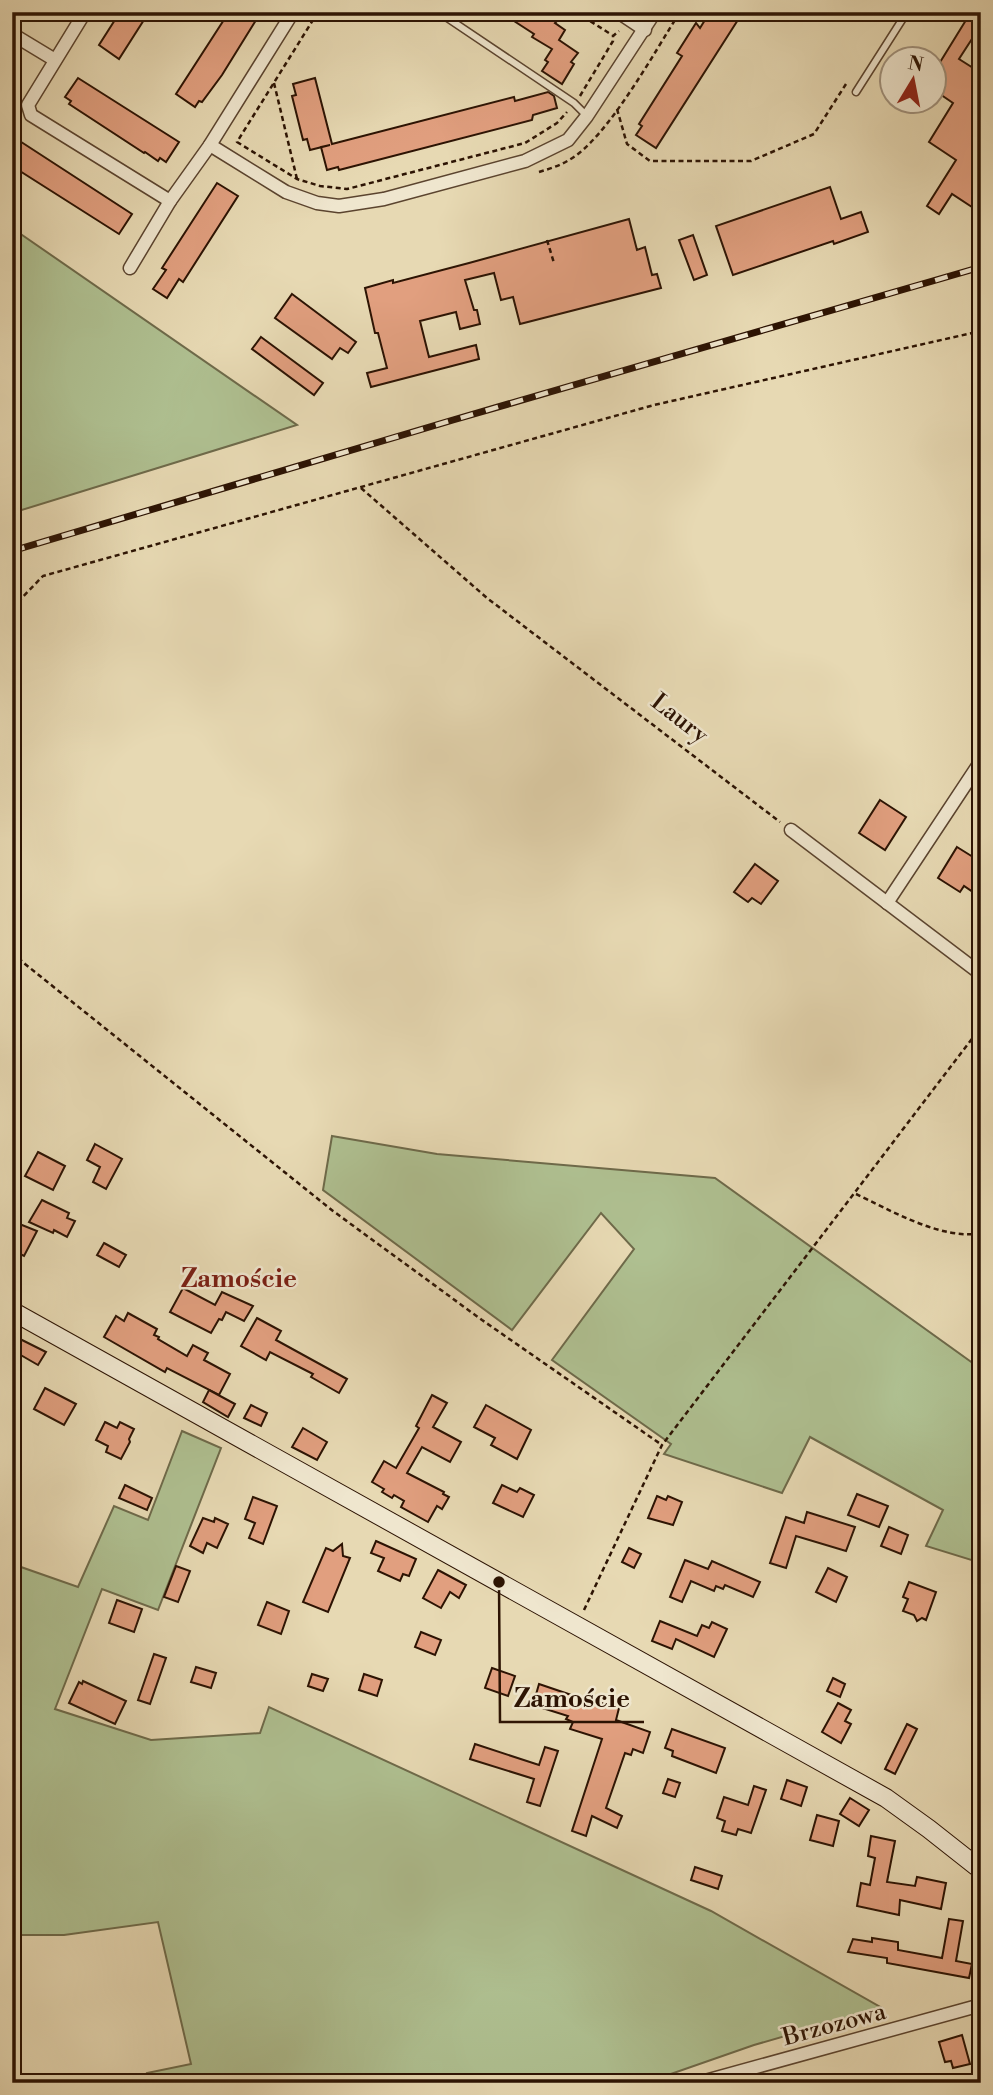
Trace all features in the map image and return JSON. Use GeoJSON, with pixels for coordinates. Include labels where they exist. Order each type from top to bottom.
{"type":"FeatureCollection","features":[{"type":"Feature","properties":{"kind":"street"},"geometry":{"type":"LineString","coordinates":[[85,12],[28,105],[31,115],[170,201]]}},
{"type":"Feature","properties":{"kind":"street"},"geometry":{"type":"LineString","coordinates":[[131,268],[170,201],[210,145],[293,12]]}},
{"type":"Feature","properties":{"kind":"street"},"geometry":{"type":"LineString","coordinates":[[618,12],[645,30]]}},
{"type":"Feature","properties":{"kind":"street"},"geometry":{"type":"LineString","coordinates":[[210,145],[286,192],[317,203],[339,206],[384,199],[525,161],[568,140],[587,116],[655,12]]}},
{"type":"Feature","properties":{"kind":"street"},"geometry":{"type":"LineString","coordinates":[[12,34],[55,60]]}},
{"type":"Feature","properties":{"kind":"street"},"geometry":{"type":"LineString","coordinates":[[887,903],[981,761]]}},
{"type":"Feature","properties":{"kind":"street"},"geometry":{"type":"LineString","coordinates":[[791,830],[981,974]]}},
{"type":"Feature","properties":{"kind":"street"},"geometry":{"type":"LineString","coordinates":[[12,1311],[886,1798],[981,1870]]}},
{"type":"Feature","properties":{"kind":"street","name":"Brzozowa"},"geometry":{"type":"LineString","coordinates":[[698,2083],[981,2006]]}},
{"type":"Feature","properties":{"kind":"lane"},"geometry":{"type":"LineString","coordinates":[[856,92],[907,12]]}},
{"type":"Feature","properties":{"kind":"lane"},"geometry":{"type":"LineString","coordinates":[[440,13],[574,103],[587,116]]}},
{"type":"Feature","properties":{"kind":"path"},"geometry":{"type":"LineString","coordinates":[[318,12],[237,142],[298,179],[320,186],[347,189],[525,143],[557,122],[574,103],[613,41],[613,36],[630,20]]}},
{"type":"Feature","properties":{"kind":"path"},"geometry":{"type":"LineString","coordinates":[[576,12],[613,36]]}},
{"type":"Feature","properties":{"kind":"path"},"geometry":{"type":"LineString","coordinates":[[673,12],[679,14],[617,109],[626,144],[649,160],[751,161],[814,134],[850,79]]}},
{"type":"Feature","properties":{"kind":"path"},"geometry":{"type":"LineString","coordinates":[[273,83],[298,179]]}},
{"type":"Feature","properties":{"kind":"path"},"geometry":{"type":"LineString","coordinates":[[547,240],[554,263]]}},
{"type":"Feature","properties":{"kind":"path"},"geometry":{"type":"LineString","coordinates":[[12,608],[43,576],[654,405],[981,331]]}},
{"type":"Feature","properties":{"kind":"path","name":"Laury"},"geometry":{"type":"LineString","coordinates":[[361,488],[487,598],[791,830]]}},
{"type":"Feature","properties":{"kind":"path"},"geometry":{"type":"LineString","coordinates":[[12,952],[333,1211],[482,1320],[662,1445]]}},
{"type":"Feature","properties":{"kind":"path"},"geometry":{"type":"LineString","coordinates":[[577,1625],[662,1445],[981,1027]]}},
{"type":"Feature","properties":{"kind":"path"},"geometry":{"type":"LineString","coordinates":[[855,1193],[900,1215],[942,1231],[968,1236],[981,1233]]}},
{"type":"Feature","properties":{"kind":"green space"},"geometry":{"type":"Polygon","coordinates":[[[12,228],[297,425],[12,513],[12,228]]]}},
{"type":"Feature","properties":{"kind":"green space"},"geometry":{"type":"Polygon","coordinates":[[[332,1136],[437,1154],[715,1178],[981,1369],[981,1563],[926,1546],[943,1510],[810,1437],[782,1493],[664,1454],[671,1444],[552,1360],[634,1249],[601,1213],[512,1330],[323,1190],[332,1136]]]}},
{"type":"Feature","properties":{"kind":"green space"},"geometry":{"type":"Polygon","coordinates":[[[182,1431],[221,1448],[158,1610],[102,1589],[55,1709],[151,1740],[260,1733],[269,1707],[711,1911],[882,2008],[754,2045],[645,2083],[149,2083],[147,2073],[191,2064],[158,1922],[64,1935],[12,1935],[12,1559],[21,1567],[78,1587],[114,1506],[148,1520],[182,1431]]]}},
{"type":"Feature","properties":{"kind":"building"},"geometry":{"type":"Polygon","coordinates":[[[120,12],[149,12],[119,59],[99,45],[120,12]]]}},
{"type":"Feature","properties":{"kind":"building"},"geometry":{"type":"Polygon","coordinates":[[[229,12],[261,12],[222,75],[202,102],[199,101],[195,107],[176,94],[229,12]]]}},
{"type":"Feature","properties":{"kind":"building"},"geometry":{"type":"Polygon","coordinates":[[[500,12],[544,12],[565,30],[559,40],[578,53],[562,84],[542,71],[552,49],[500,12]]]}},
{"type":"Feature","properties":{"kind":"building"},"geometry":{"type":"Polygon","coordinates":[[[710,12],[743,12],[656,148],[636,135],[642,126],[639,124],[682,56],[677,53],[696,23],[700,28],[710,12]]]}},
{"type":"Feature","properties":{"kind":"building"},"geometry":{"type":"Polygon","coordinates":[[[971,12],[981,12],[981,25],[959,59],[981,73],[981,213],[952,194],[939,214],[927,206],[956,160],[929,142],[945,116],[948,116],[953,103],[948,100],[948,49],[971,12]]]}},
{"type":"Feature","properties":{"kind":"building"},"geometry":{"type":"Polygon","coordinates":[[[78,78],[179,142],[166,162],[160,158],[158,161],[144,153],[69,104],[71,101],[65,97],[78,78]]]}},
{"type":"Feature","properties":{"kind":"building"},"geometry":{"type":"Polygon","coordinates":[[[315,78],[332,144],[514,97],[515,101],[548,92],[554,96],[557,108],[533,115],[532,120],[339,170],[338,167],[327,170],[321,147],[310,150],[307,139],[303,140],[292,96],[296,95],[293,84],[315,78]]]}},
{"type":"Feature","properties":{"kind":"building"},"geometry":{"type":"Polygon","coordinates":[[[12,136],[132,214],[119,234],[12,166],[12,136]]]}},
{"type":"Feature","properties":{"kind":"building"},"geometry":{"type":"Polygon","coordinates":[[[217,183],[238,196],[183,282],[179,279],[167,298],[153,289],[166,270],[162,268],[217,183]]]}},
{"type":"Feature","properties":{"kind":"building"},"geometry":{"type":"Polygon","coordinates":[[[830,187],[841,219],[861,212],[868,232],[733,275],[716,226],[830,187]]]}},
{"type":"Feature","properties":{"kind":"building"},"geometry":{"type":"Polygon","coordinates":[[[629,219],[637,250],[645,247],[652,275],[657,274],[661,288],[520,324],[513,297],[501,300],[494,273],[465,280],[480,324],[460,329],[456,312],[420,321],[429,357],[476,345],[479,359],[371,387],[367,373],[387,368],[378,333],[375,333],[365,288],[393,280],[393,283],[629,219]]]}},
{"type":"Feature","properties":{"kind":"building"},"geometry":{"type":"Polygon","coordinates":[[[693,235],[707,275],[694,280],[679,240],[693,235]]]}},
{"type":"Feature","properties":{"kind":"building"},"geometry":{"type":"Polygon","coordinates":[[[292,294],[356,342],[348,353],[340,348],[332,359],[275,318],[292,294]]]}},
{"type":"Feature","properties":{"kind":"building"},"geometry":{"type":"Polygon","coordinates":[[[261,337],[323,383],[314,395],[252,349],[261,337]]]}},
{"type":"Feature","properties":{"kind":"building"},"geometry":{"type":"Polygon","coordinates":[[[880,800],[906,817],[885,850],[859,833],[880,800]]]}},
{"type":"Feature","properties":{"kind":"building"},"geometry":{"type":"Polygon","coordinates":[[[957,847],[981,862],[981,880],[973,892],[964,886],[960,892],[938,878],[957,847]]]}},
{"type":"Feature","properties":{"kind":"building"},"geometry":{"type":"Polygon","coordinates":[[[755,864],[778,881],[761,904],[752,898],[748,902],[734,892],[755,864]]]}},
{"type":"Feature","properties":{"kind":"building"},"geometry":{"type":"Polygon","coordinates":[[[95,1144],[122,1159],[106,1189],[93,1182],[100,1167],[87,1160],[95,1144]]]}},
{"type":"Feature","properties":{"kind":"building"},"geometry":{"type":"Polygon","coordinates":[[[38,1152],[65,1166],[53,1190],[25,1176],[38,1152]]]}},
{"type":"Feature","properties":{"kind":"building"},"geometry":{"type":"Polygon","coordinates":[[[42,1200],[69,1213],[67,1218],[75,1221],[67,1237],[29,1222],[42,1200]]]}},
{"type":"Feature","properties":{"kind":"building"},"geometry":{"type":"Polygon","coordinates":[[[17,1223],[37,1231],[24,1256],[12,1250],[12,1232],[17,1223]]]}},
{"type":"Feature","properties":{"kind":"building"},"geometry":{"type":"Polygon","coordinates":[[[104,1243],[126,1255],[119,1267],[97,1255],[104,1243]]]}},
{"type":"Feature","properties":{"kind":"building"},"geometry":{"type":"Polygon","coordinates":[[[183,1288],[215,1305],[222,1292],[253,1306],[244,1321],[226,1312],[211,1333],[170,1312],[183,1288]]]}},
{"type":"Feature","properties":{"kind":"building"},"geometry":{"type":"Polygon","coordinates":[[[128,1313],[157,1329],[154,1335],[159,1337],[158,1339],[187,1356],[193,1345],[208,1353],[204,1360],[230,1374],[219,1395],[167,1368],[165,1372],[104,1337],[116,1316],[124,1321],[128,1313]]]}},
{"type":"Feature","properties":{"kind":"building"},"geometry":{"type":"Polygon","coordinates":[[[257,1318],[281,1331],[276,1340],[347,1379],[339,1393],[311,1377],[313,1374],[270,1352],[266,1360],[241,1346],[257,1318]]]}},
{"type":"Feature","properties":{"kind":"building"},"geometry":{"type":"Polygon","coordinates":[[[12,1335],[46,1352],[38,1365],[12,1350],[12,1335]]]}},
{"type":"Feature","properties":{"kind":"building"},"geometry":{"type":"Polygon","coordinates":[[[45,1388],[76,1404],[64,1425],[34,1409],[45,1388]]]}},
{"type":"Feature","properties":{"kind":"building"},"geometry":{"type":"Polygon","coordinates":[[[209,1390],[235,1404],[228,1417],[203,1402],[209,1390]]]}},
{"type":"Feature","properties":{"kind":"building"},"geometry":{"type":"Polygon","coordinates":[[[432,1395],[447,1403],[433,1427],[461,1442],[450,1462],[422,1447],[407,1473],[449,1497],[442,1509],[437,1506],[428,1522],[401,1507],[404,1501],[394,1495],[392,1498],[372,1482],[384,1461],[396,1468],[419,1428],[416,1426],[432,1395]]]}},
{"type":"Feature","properties":{"kind":"building"},"geometry":{"type":"Polygon","coordinates":[[[251,1405],[267,1413],[261,1426],[244,1418],[251,1405]]]}},
{"type":"Feature","properties":{"kind":"building"},"geometry":{"type":"Polygon","coordinates":[[[486,1405],[531,1430],[517,1459],[491,1445],[495,1438],[474,1427],[486,1405]]]}},
{"type":"Feature","properties":{"kind":"building"},"geometry":{"type":"Polygon","coordinates":[[[105,1422],[117,1428],[120,1422],[134,1429],[121,1459],[106,1452],[108,1446],[96,1440],[105,1422]]]}},
{"type":"Feature","properties":{"kind":"building"},"geometry":{"type":"Polygon","coordinates":[[[303,1428],[327,1442],[317,1460],[292,1447],[303,1428]]]}},
{"type":"Feature","properties":{"kind":"building"},"geometry":{"type":"Polygon","coordinates":[[[125,1485],[152,1498],[147,1510],[119,1498],[125,1485]]]}},
{"type":"Feature","properties":{"kind":"building"},"geometry":{"type":"Polygon","coordinates":[[[502,1485],[517,1492],[520,1488],[534,1495],[523,1517],[493,1503],[502,1485]]]}},
{"type":"Feature","properties":{"kind":"building"},"geometry":{"type":"Polygon","coordinates":[[[857,1494],[888,1506],[879,1527],[848,1515],[857,1494]]]}},
{"type":"Feature","properties":{"kind":"building"},"geometry":{"type":"Polygon","coordinates":[[[657,1496],[666,1500],[668,1496],[682,1502],[673,1525],[648,1518],[657,1496]]]}},
{"type":"Feature","properties":{"kind":"building"},"geometry":{"type":"Polygon","coordinates":[[[253,1497],[277,1506],[263,1544],[249,1538],[255,1523],[245,1519],[253,1497]]]}},
{"type":"Feature","properties":{"kind":"building"},"geometry":{"type":"Polygon","coordinates":[[[807,1512],[855,1527],[846,1551],[796,1536],[786,1568],[770,1563],[786,1517],[804,1523],[807,1512]]]}},
{"type":"Feature","properties":{"kind":"building"},"geometry":{"type":"Polygon","coordinates":[[[203,1518],[214,1522],[215,1518],[228,1524],[217,1548],[207,1543],[203,1553],[190,1546],[203,1518]]]}},
{"type":"Feature","properties":{"kind":"building"},"geometry":{"type":"Polygon","coordinates":[[[889,1527],[908,1535],[901,1554],[881,1546],[889,1527]]]}},
{"type":"Feature","properties":{"kind":"building"},"geometry":{"type":"Polygon","coordinates":[[[376,1541],[416,1559],[409,1576],[403,1574],[400,1581],[378,1571],[384,1558],[371,1553],[376,1541]]]}},
{"type":"Feature","properties":{"kind":"building"},"geometry":{"type":"Polygon","coordinates":[[[342,1544],[343,1556],[350,1558],[328,1612],[303,1602],[326,1548],[333,1551],[342,1544]]]}},
{"type":"Feature","properties":{"kind":"building"},"geometry":{"type":"Polygon","coordinates":[[[629,1548],[641,1554],[634,1568],[622,1562],[629,1548]]]}},
{"type":"Feature","properties":{"kind":"building"},"geometry":{"type":"Polygon","coordinates":[[[685,1560],[708,1569],[712,1561],[760,1582],[753,1597],[725,1585],[723,1589],[716,1586],[714,1591],[691,1581],[682,1602],[670,1597],[685,1560]]]}},
{"type":"Feature","properties":{"kind":"building"},"geometry":{"type":"Polygon","coordinates":[[[176,1566],[190,1571],[178,1602],[164,1597],[176,1566]]]}},
{"type":"Feature","properties":{"kind":"building"},"geometry":{"type":"Polygon","coordinates":[[[828,1568],[847,1577],[836,1602],[816,1592],[828,1568]]]}},
{"type":"Feature","properties":{"kind":"building"},"geometry":{"type":"Polygon","coordinates":[[[438,1570],[466,1585],[459,1598],[450,1592],[441,1608],[423,1598],[438,1570]]]}},
{"type":"Feature","properties":{"kind":"building"},"geometry":{"type":"Polygon","coordinates":[[[909,1582],[936,1592],[926,1620],[922,1618],[917,1621],[914,1615],[903,1611],[908,1599],[903,1597],[909,1582]]]}},
{"type":"Feature","properties":{"kind":"building"},"geometry":{"type":"Polygon","coordinates":[[[117,1600],[142,1609],[134,1632],[109,1623],[117,1600]]]}},
{"type":"Feature","properties":{"kind":"building"},"geometry":{"type":"Polygon","coordinates":[[[267,1602],[289,1611],[281,1634],[258,1625],[267,1602]]]}},
{"type":"Feature","properties":{"kind":"building"},"geometry":{"type":"Polygon","coordinates":[[[660,1621],[697,1636],[702,1625],[709,1628],[712,1622],[727,1629],[714,1657],[676,1639],[672,1649],[652,1641],[660,1621]]]}},
{"type":"Feature","properties":{"kind":"building"},"geometry":{"type":"Polygon","coordinates":[[[421,1632],[441,1640],[435,1655],[415,1647],[421,1632]]]}},
{"type":"Feature","properties":{"kind":"building"},"geometry":{"type":"Polygon","coordinates":[[[154,1654],[166,1658],[150,1704],[138,1700],[154,1654]]]}},
{"type":"Feature","properties":{"kind":"building"},"geometry":{"type":"Polygon","coordinates":[[[196,1667],[216,1673],[211,1688],[191,1682],[196,1667]]]}},
{"type":"Feature","properties":{"kind":"building"},"geometry":{"type":"Polygon","coordinates":[[[492,1668],[515,1676],[508,1696],[485,1688],[492,1668]]]}},
{"type":"Feature","properties":{"kind":"building"},"geometry":{"type":"Polygon","coordinates":[[[312,1674],[328,1679],[323,1691],[308,1686],[312,1674]]]}},
{"type":"Feature","properties":{"kind":"building"},"geometry":{"type":"Polygon","coordinates":[[[364,1674],[382,1680],[377,1696],[359,1690],[364,1674]]]}},
{"type":"Feature","properties":{"kind":"building"},"geometry":{"type":"Polygon","coordinates":[[[833,1678],[845,1684],[840,1697],[827,1691],[833,1678]]]}},
{"type":"Feature","properties":{"kind":"building"},"geometry":{"type":"Polygon","coordinates":[[[83,1681],[126,1701],[115,1724],[69,1703],[79,1682],[82,1684],[83,1681]]]}},
{"type":"Feature","properties":{"kind":"building"},"geometry":{"type":"Polygon","coordinates":[[[539,1684],[595,1703],[619,1708],[616,1720],[650,1732],[643,1753],[633,1749],[631,1755],[625,1753],[606,1808],[622,1816],[617,1828],[592,1816],[586,1836],[572,1831],[602,1739],[570,1729],[573,1722],[566,1719],[568,1716],[533,1705],[539,1684]]]}},
{"type":"Feature","properties":{"kind":"building"},"geometry":{"type":"Polygon","coordinates":[[[838,1703],[851,1710],[845,1721],[851,1724],[841,1743],[822,1732],[838,1703]]]}},
{"type":"Feature","properties":{"kind":"building"},"geometry":{"type":"Polygon","coordinates":[[[907,1724],[917,1729],[895,1774],[885,1769],[907,1724]]]}},
{"type":"Feature","properties":{"kind":"building"},"geometry":{"type":"Polygon","coordinates":[[[672,1729],[725,1748],[716,1773],[672,1756],[673,1751],[665,1748],[672,1729]]]}},
{"type":"Feature","properties":{"kind":"building"},"geometry":{"type":"Polygon","coordinates":[[[475,1744],[539,1765],[545,1747],[558,1751],[540,1806],[527,1802],[534,1779],[470,1759],[475,1744]]]}},
{"type":"Feature","properties":{"kind":"building"},"geometry":{"type":"Polygon","coordinates":[[[668,1779],[680,1783],[675,1797],[663,1793],[668,1779]]]}},
{"type":"Feature","properties":{"kind":"building"},"geometry":{"type":"Polygon","coordinates":[[[787,1780],[807,1787],[801,1806],[781,1799],[787,1780]]]}},
{"type":"Feature","properties":{"kind":"building"},"geometry":{"type":"Polygon","coordinates":[[[754,1786],[766,1790],[751,1833],[738,1829],[736,1835],[722,1831],[725,1821],[717,1818],[724,1797],[748,1805],[754,1786]]]}},
{"type":"Feature","properties":{"kind":"building"},"geometry":{"type":"Polygon","coordinates":[[[850,1798],[869,1810],[859,1826],[840,1814],[850,1798]]]}},
{"type":"Feature","properties":{"kind":"building"},"geometry":{"type":"Polygon","coordinates":[[[817,1815],[839,1821],[833,1846],[810,1840],[817,1815]]]}},
{"type":"Feature","properties":{"kind":"building"},"geometry":{"type":"Polygon","coordinates":[[[871,1836],[895,1841],[887,1882],[915,1886],[917,1877],[946,1883],[941,1909],[900,1900],[899,1915],[857,1906],[861,1883],[870,1885],[875,1858],[868,1856],[871,1836]]]}},
{"type":"Feature","properties":{"kind":"building"},"geometry":{"type":"Polygon","coordinates":[[[695,1867],[722,1876],[718,1889],[691,1880],[695,1867]]]}},
{"type":"Feature","properties":{"kind":"building"},"geometry":{"type":"Polygon","coordinates":[[[949,1919],[963,1921],[956,1961],[972,1964],[969,1978],[887,1963],[887,1958],[848,1952],[853,1939],[872,1942],[872,1938],[898,1942],[898,1950],[942,1958],[949,1919]]]}},
{"type":"Feature","properties":{"kind":"building"},"geometry":{"type":"Polygon","coordinates":[[[962,2035],[970,2064],[953,2068],[951,2061],[945,2062],[939,2042],[962,2035]]]}},
{"type":"Feature","properties":{"kind":"railway"},"geometry":{"type":"LineString","coordinates":[[12,551],[981,267]]}},
{"type":"Feature","properties":{"kind":"place","name":"Zamoście"},"geometry":{"type":"Point","coordinates":[499,1582]}},
{"type":"Feature","properties":{"kind":"district","name":"Zamoście"},"geometry":{"type":"Point","coordinates":[239,1278]}}]}
